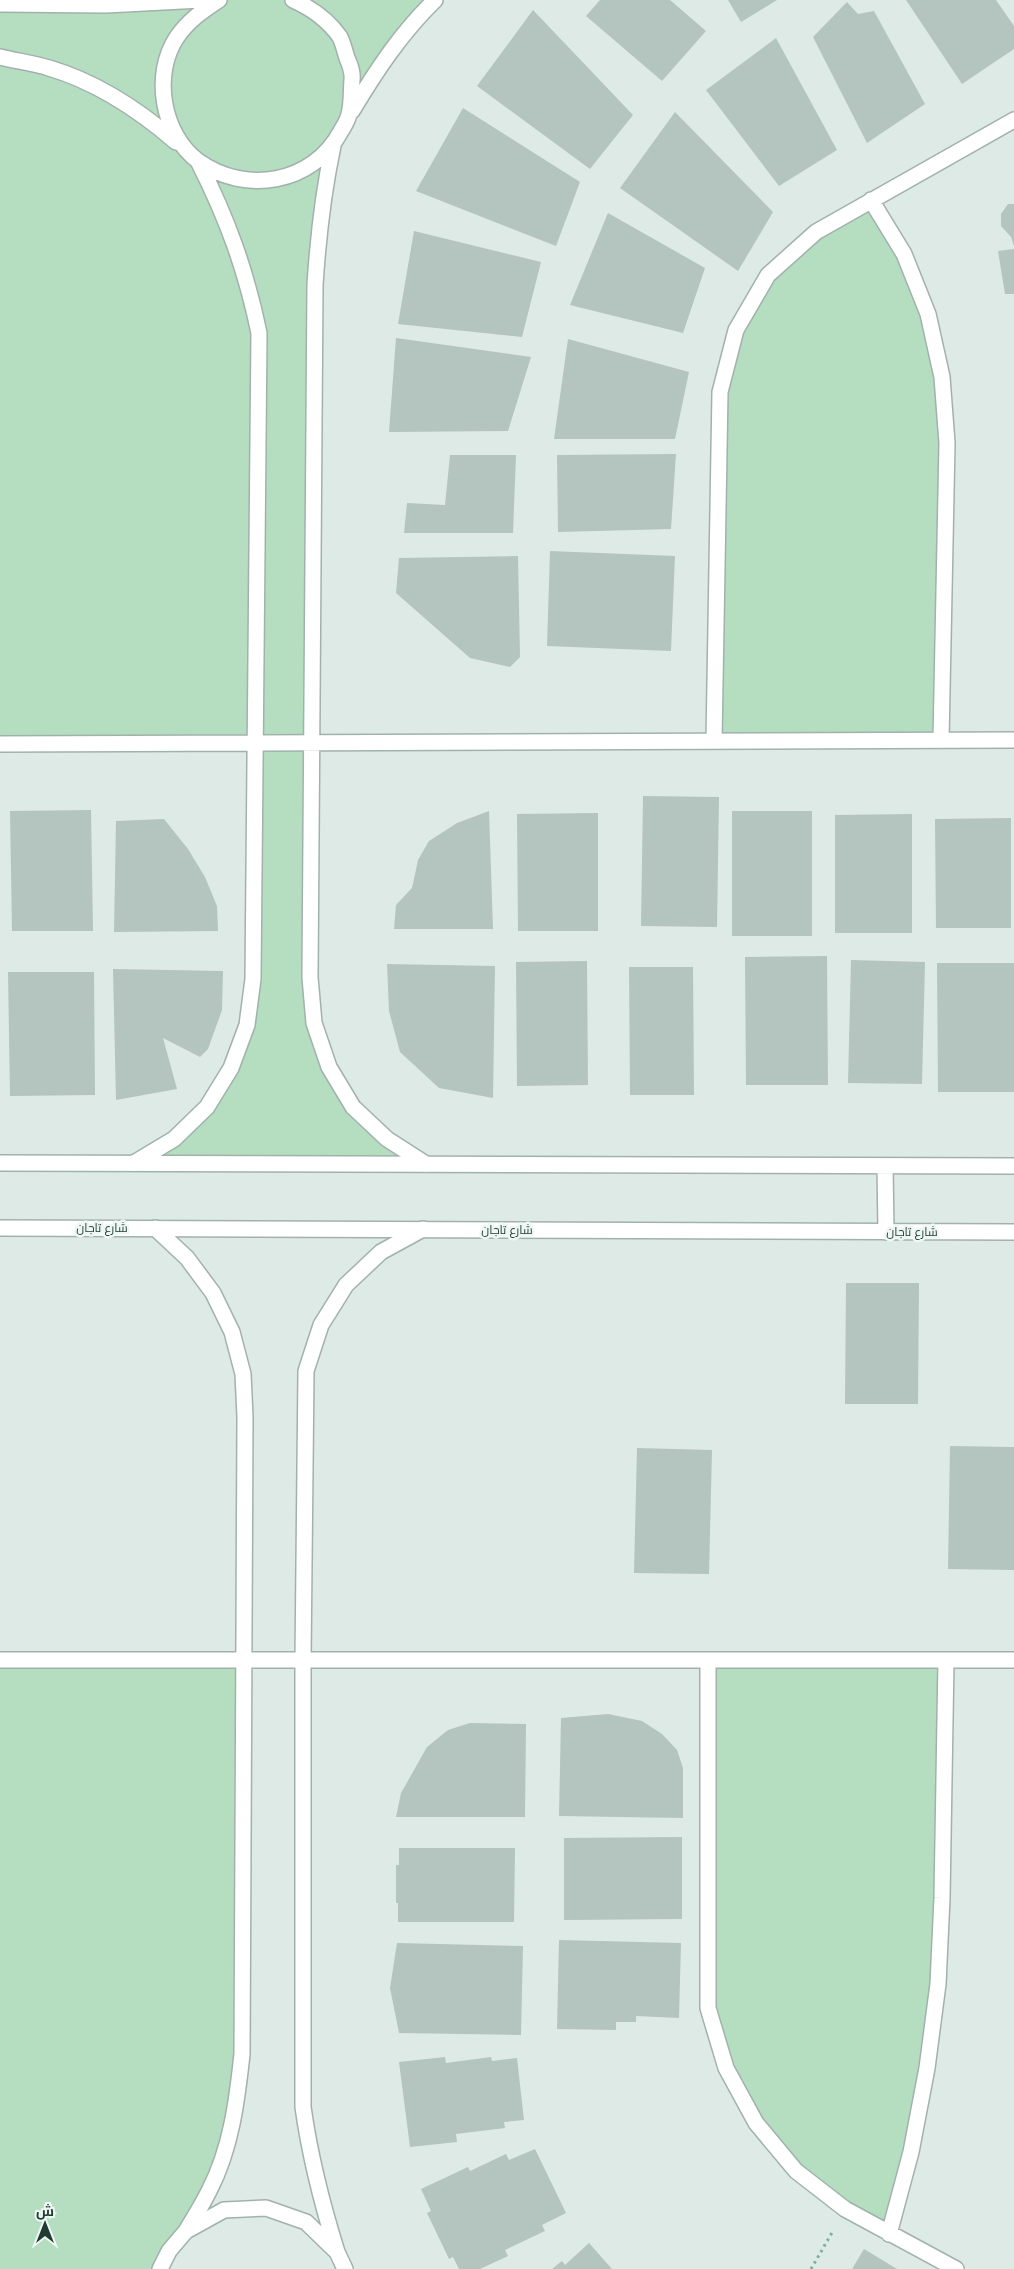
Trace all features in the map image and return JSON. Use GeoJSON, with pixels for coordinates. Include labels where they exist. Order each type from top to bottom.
{"type":"FeatureCollection","features":[{"type":"Feature","properties":{"kind":"street"},"geometry":{"type":"LineString","coordinates":[[0,4],[106,5],[201,0]]}},
{"type":"Feature","properties":{"kind":"street"},"geometry":{"type":"LineString","coordinates":[[186,150],[170,125],[162,96],[164,66],[176,38],[188,23],[195,15],[219,0]]}},
{"type":"Feature","properties":{"kind":"street"},"geometry":{"type":"LineString","coordinates":[[293,0],[313,9],[340,37],[353,75],[349,114]]}},
{"type":"Feature","properties":{"kind":"street"},"geometry":{"type":"LineString","coordinates":[[426,1164],[387,1139],[353,1107],[329,1067],[314,1024],[310,977],[315,285],[322,202],[333,146],[349,114],[381,63],[418,16],[435,0]]}},
{"type":"Feature","properties":{"kind":"street"},"geometry":{"type":"LineString","coordinates":[[0,57],[50,68],[99,88],[145,116],[198,161],[231,178],[268,181],[304,170],[333,146]]}},
{"type":"Feature","properties":{"kind":"street"},"geometry":{"type":"LineString","coordinates":[[714,740],[720,392],[736,330],[768,275],[816,232],[1014,120]]}},
{"type":"Feature","properties":{"kind":"street"},"geometry":{"type":"LineString","coordinates":[[134,1163],[174,1139],[206,1107],[232,1068],[247,1025],[252,979],[259,333],[250,288],[236,244],[218,200],[198,161]]}},
{"type":"Feature","properties":{"kind":"street"},"geometry":{"type":"LineString","coordinates":[[871,200],[904,254],[928,314],[942,377],[947,443],[940,740]]}},
{"type":"Feature","properties":{"kind":"street"},"geometry":{"type":"LineString","coordinates":[[0,744],[1014,740]]}},
{"type":"Feature","properties":{"kind":"street"},"geometry":{"type":"LineString","coordinates":[[0,1163],[1014,1166]]}},
{"type":"Feature","properties":{"kind":"street"},"geometry":{"type":"LineString","coordinates":[[885,1166],[886,1232]]}},
{"type":"Feature","properties":{"kind":"street","name":"شارع تاجان"},"geometry":{"type":"LineString","coordinates":[[0,1228],[1014,1232]]}},
{"type":"Feature","properties":{"kind":"street"},"geometry":{"type":"LineString","coordinates":[[155,1228],[188,1258],[213,1293],[232,1332],[243,1374],[245,1417],[242,2054],[237,2101],[227,2147],[210,2191],[186,2231],[169,2251],[160,2269]]}},
{"type":"Feature","properties":{"kind":"street"},"geometry":{"type":"LineString","coordinates":[[345,2269],[337,2252],[322,2204],[310,2156],[303,2107],[303,1660],[306,1371],[320,1325],[346,1284],[381,1252],[423,1229]]}},
{"type":"Feature","properties":{"kind":"street"},"geometry":{"type":"LineString","coordinates":[[0,1660],[1014,1660]]}},
{"type":"Feature","properties":{"kind":"street"},"geometry":{"type":"LineString","coordinates":[[708,1660],[708,2008],[726,2068],[756,2123],[796,2170],[845,2209],[956,2269]]}},
{"type":"Feature","properties":{"kind":"street"},"geometry":{"type":"LineString","coordinates":[[889,2234],[913,2143],[927,2068],[938,1984],[942,1898],[946,1660]]}},
{"type":"Feature","properties":{"kind":"street"},"geometry":{"type":"LineString","coordinates":[[186,2231],[224,2210],[266,2208],[306,2222],[337,2252]]}},
{"type":"Feature","properties":{"kind":"path"},"geometry":{"type":"LineString","coordinates":[[811,2269],[845,2209]]}},
{"type":"Feature","properties":{"kind":"green space"},"geometry":{"type":"Polygon","coordinates":[[[201,0],[435,0],[349,114],[323,193],[314,1023],[353,1107],[426,1164],[134,1163],[207,1107],[247,1025],[255,742],[0,744],[0,4],[201,0]]]}},
{"type":"Feature","properties":{"kind":"green space"},"geometry":{"type":"Polygon","coordinates":[[[871,200],[904,254],[942,377],[941,740],[714,741],[720,392],[736,330],[768,275],[871,200]]]}},
{"type":"Feature","properties":{"kind":"green space"},"geometry":{"type":"Polygon","coordinates":[[[0,1660],[244,1660],[242,2054],[227,2147],[160,2269],[0,2269],[0,1660]]]}},
{"type":"Feature","properties":{"kind":"green space"},"geometry":{"type":"Polygon","coordinates":[[[708,1660],[946,1660],[938,1984],[889,2234],[845,2209],[756,2123],[708,2008],[708,1660]]]}},
{"type":"Feature","properties":{"kind":"building"},"geometry":{"type":"Polygon","coordinates":[[[600,0],[670,0],[706,31],[662,81],[586,16],[600,0]]]}},
{"type":"Feature","properties":{"kind":"building"},"geometry":{"type":"Polygon","coordinates":[[[728,0],[777,0],[741,22],[728,0]]]}},
{"type":"Feature","properties":{"kind":"building"},"geometry":{"type":"Polygon","coordinates":[[[906,0],[996,0],[1014,26],[1014,49],[962,84],[906,0]]]}},
{"type":"Feature","properties":{"kind":"building"},"geometry":{"type":"Polygon","coordinates":[[[847,2],[858,14],[874,11],[925,104],[867,143],[813,37],[847,2]]]}},
{"type":"Feature","properties":{"kind":"building"},"geometry":{"type":"Polygon","coordinates":[[[533,10],[633,115],[590,169],[477,86],[533,10]]]}},
{"type":"Feature","properties":{"kind":"building"},"geometry":{"type":"Polygon","coordinates":[[[776,38],[837,150],[779,186],[706,90],[776,38]]]}},
{"type":"Feature","properties":{"kind":"building"},"geometry":{"type":"Polygon","coordinates":[[[463,108],[580,182],[556,246],[416,191],[463,108]]]}},
{"type":"Feature","properties":{"kind":"building"},"geometry":{"type":"Polygon","coordinates":[[[675,112],[773,212],[738,271],[620,188],[675,112]]]}},
{"type":"Feature","properties":{"kind":"building"},"geometry":{"type":"Polygon","coordinates":[[[1008,204],[1014,204],[1014,246],[1011,237],[1001,226],[1001,214],[1008,204]]]}},
{"type":"Feature","properties":{"kind":"building"},"geometry":{"type":"Polygon","coordinates":[[[608,213],[705,268],[683,333],[570,305],[608,213]]]}},
{"type":"Feature","properties":{"kind":"building"},"geometry":{"type":"Polygon","coordinates":[[[414,231],[541,262],[522,337],[398,324],[414,231]]]}},
{"type":"Feature","properties":{"kind":"building"},"geometry":{"type":"Polygon","coordinates":[[[1014,249],[1014,294],[1005,294],[998,251],[1014,249]]]}},
{"type":"Feature","properties":{"kind":"building"},"geometry":{"type":"Polygon","coordinates":[[[396,338],[531,357],[508,431],[389,432],[396,338]]]}},
{"type":"Feature","properties":{"kind":"building"},"geometry":{"type":"Polygon","coordinates":[[[568,339],[689,372],[675,439],[554,439],[568,339]]]}},
{"type":"Feature","properties":{"kind":"building"},"geometry":{"type":"Polygon","coordinates":[[[676,454],[671,529],[558,532],[557,455],[676,454]]]}},
{"type":"Feature","properties":{"kind":"building"},"geometry":{"type":"Polygon","coordinates":[[[450,455],[516,455],[513,533],[404,533],[407,503],[445,505],[450,455]]]}},
{"type":"Feature","properties":{"kind":"building"},"geometry":{"type":"Polygon","coordinates":[[[550,551],[675,556],[671,651],[547,646],[550,551]]]}},
{"type":"Feature","properties":{"kind":"building"},"geometry":{"type":"Polygon","coordinates":[[[518,556],[520,657],[510,667],[470,658],[396,593],[399,558],[518,556]]]}},
{"type":"Feature","properties":{"kind":"building"},"geometry":{"type":"Polygon","coordinates":[[[643,796],[719,797],[717,927],[641,926],[643,796]]]}},
{"type":"Feature","properties":{"kind":"building"},"geometry":{"type":"Polygon","coordinates":[[[91,810],[93,931],[12,931],[10,811],[91,810]]]}},
{"type":"Feature","properties":{"kind":"building"},"geometry":{"type":"Polygon","coordinates":[[[489,811],[493,929],[394,929],[396,905],[412,888],[418,860],[429,841],[457,823],[489,811]]]}},
{"type":"Feature","properties":{"kind":"building"},"geometry":{"type":"Polygon","coordinates":[[[732,811],[812,811],[812,936],[732,936],[732,811]]]}},
{"type":"Feature","properties":{"kind":"building"},"geometry":{"type":"Polygon","coordinates":[[[598,813],[598,931],[518,931],[517,814],[598,813]]]}},
{"type":"Feature","properties":{"kind":"building"},"geometry":{"type":"Polygon","coordinates":[[[912,814],[912,933],[835,933],[835,815],[912,814]]]}},
{"type":"Feature","properties":{"kind":"building"},"geometry":{"type":"Polygon","coordinates":[[[1011,818],[1011,928],[936,928],[935,819],[1011,818]]]}},
{"type":"Feature","properties":{"kind":"building"},"geometry":{"type":"Polygon","coordinates":[[[164,819],[188,849],[205,877],[217,906],[218,931],[114,932],[116,821],[164,819]]]}},
{"type":"Feature","properties":{"kind":"building"},"geometry":{"type":"Polygon","coordinates":[[[827,956],[828,1085],[746,1085],[745,957],[827,956]]]}},
{"type":"Feature","properties":{"kind":"building"},"geometry":{"type":"Polygon","coordinates":[[[851,960],[925,962],[922,1084],[848,1083],[851,960]]]}},
{"type":"Feature","properties":{"kind":"building"},"geometry":{"type":"Polygon","coordinates":[[[587,961],[588,1085],[517,1086],[516,962],[587,961]]]}},
{"type":"Feature","properties":{"kind":"building"},"geometry":{"type":"Polygon","coordinates":[[[937,963],[1014,963],[1014,1092],[938,1092],[937,963]]]}},
{"type":"Feature","properties":{"kind":"building"},"geometry":{"type":"Polygon","coordinates":[[[387,964],[495,966],[493,1098],[439,1088],[400,1052],[389,1011],[387,964]]]}},
{"type":"Feature","properties":{"kind":"building"},"geometry":{"type":"Polygon","coordinates":[[[629,967],[693,967],[694,1095],[630,1095],[629,967]]]}},
{"type":"Feature","properties":{"kind":"building"},"geometry":{"type":"Polygon","coordinates":[[[113,969],[223,971],[222,1010],[208,1049],[200,1057],[163,1038],[177,1089],[116,1100],[113,969]]]}},
{"type":"Feature","properties":{"kind":"building"},"geometry":{"type":"Polygon","coordinates":[[[8,972],[94,972],[95,1095],[10,1096],[8,972]]]}},
{"type":"Feature","properties":{"kind":"building"},"geometry":{"type":"Polygon","coordinates":[[[846,1283],[919,1283],[918,1404],[845,1404],[846,1283]]]}},
{"type":"Feature","properties":{"kind":"building"},"geometry":{"type":"Polygon","coordinates":[[[950,1446],[1014,1447],[1014,1570],[948,1569],[950,1446]]]}},
{"type":"Feature","properties":{"kind":"building"},"geometry":{"type":"Polygon","coordinates":[[[637,1448],[712,1450],[709,1574],[634,1573],[637,1448]]]}},
{"type":"Feature","properties":{"kind":"building"},"geometry":{"type":"Polygon","coordinates":[[[608,1714],[642,1721],[662,1734],[677,1750],[683,1768],[683,1818],[559,1816],[561,1718],[608,1714]]]}},
{"type":"Feature","properties":{"kind":"building"},"geometry":{"type":"Polygon","coordinates":[[[470,1723],[526,1724],[525,1817],[396,1817],[401,1793],[427,1747],[448,1730],[470,1723]]]}},
{"type":"Feature","properties":{"kind":"building"},"geometry":{"type":"Polygon","coordinates":[[[682,1837],[682,1919],[564,1920],[564,1838],[682,1837]]]}},
{"type":"Feature","properties":{"kind":"building"},"geometry":{"type":"Polygon","coordinates":[[[399,1848],[515,1848],[514,1922],[398,1922],[396,1865],[399,1865],[399,1848]]]}},
{"type":"Feature","properties":{"kind":"building"},"geometry":{"type":"Polygon","coordinates":[[[559,1940],[681,1943],[679,2018],[636,2016],[636,2022],[616,2022],[616,2030],[557,2029],[559,1940]]]}},
{"type":"Feature","properties":{"kind":"building"},"geometry":{"type":"Polygon","coordinates":[[[397,1943],[523,1946],[521,2035],[399,2033],[390,1988],[397,1943]]]}},
{"type":"Feature","properties":{"kind":"building"},"geometry":{"type":"Polygon","coordinates":[[[445,2057],[446,2063],[491,2057],[492,2061],[517,2058],[524,2120],[504,2122],[505,2128],[456,2134],[457,2142],[410,2147],[399,2062],[445,2057]]]}},
{"type":"Feature","properties":{"kind":"building"},"geometry":{"type":"Polygon","coordinates":[[[535,2149],[566,2213],[542,2225],[545,2231],[505,2250],[508,2256],[480,2269],[459,2269],[453,2257],[449,2259],[427,2213],[431,2211],[421,2189],[468,2167],[470,2171],[506,2154],[509,2160],[535,2149]]]}},
{"type":"Feature","properties":{"kind":"building"},"geometry":{"type":"Polygon","coordinates":[[[589,2243],[612,2269],[552,2269],[562,2261],[565,2265],[589,2243]]]}},
{"type":"Feature","properties":{"kind":"building"},"geometry":{"type":"Polygon","coordinates":[[[864,2249],[897,2269],[852,2269],[864,2249]]]}}]}
